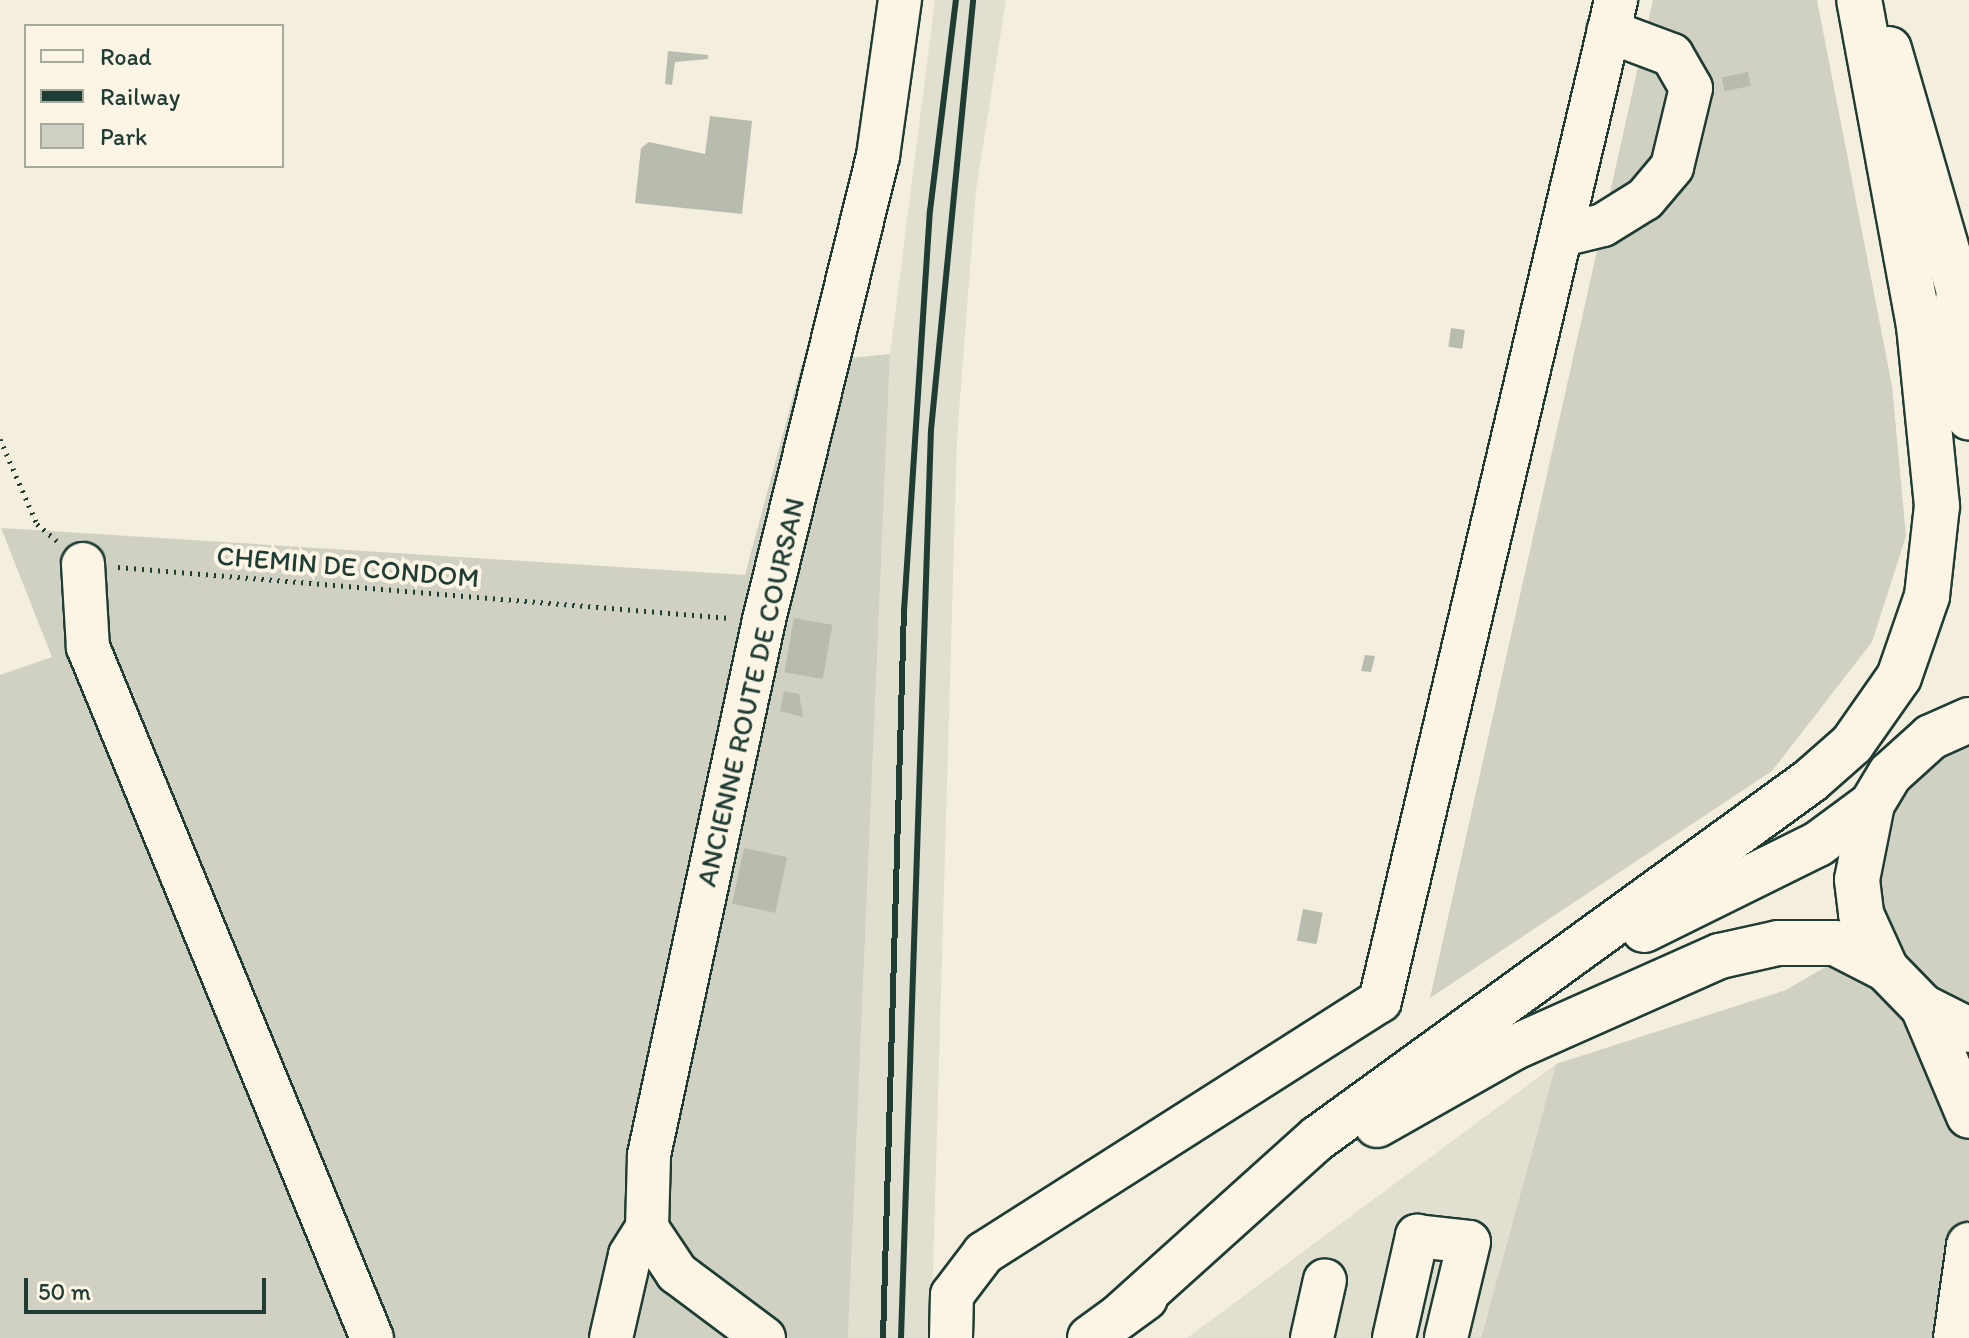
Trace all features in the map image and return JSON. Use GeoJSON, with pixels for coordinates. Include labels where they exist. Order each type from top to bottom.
{"type":"FeatureCollection","features":[{"type":"Feature","properties":{"kind":"main road"},"geometry":{"type":"LineString","coordinates":[[1105,1327],[1318,1138],[1810,781],[1852,744],[1899,677],[1927,596],[1937,506],[1919,326],[1859,0]]}},
{"type":"Feature","properties":{"kind":"main road"},"geometry":{"type":"LineString","coordinates":[[1875,0],[1963,313],[1969,417]]}},
{"type":"Feature","properties":{"kind":"main road"},"geometry":{"type":"LineString","coordinates":[[1105,1327],[1374,1127],[1491,1031],[1658,921],[1818,844],[1872,804],[1911,753],[1965,716]]}},
{"type":"Feature","properties":{"kind":"main road"},"geometry":{"type":"LineString","coordinates":[[1872,804],[1857,880],[1861,914],[1886,969]]}},
{"type":"Feature","properties":{"kind":"main road"},"geometry":{"type":"LineString","coordinates":[[1374,1127],[1513,1048],[1720,956],[1778,943],[1835,943],[1886,969],[1923,1007],[1969,1030]]}},
{"type":"Feature","properties":{"kind":"main road"},"geometry":{"type":"LineString","coordinates":[[1923,1007],[1969,1116]]}},
{"type":"Feature","properties":{"kind":"main road"},"geometry":{"type":"LineString","coordinates":[[1956,1338],[1969,1245]]}},
{"type":"Feature","properties":{"kind":"main road"},"geometry":{"type":"LineString","coordinates":[[1963,1338],[1969,1324]]}},
{"type":"Feature","properties":{"kind":"street","name":"ANCIENNE ROUTE DE COURSAN"},"geometry":{"type":"LineString","coordinates":[[647,1228],[649,1155],[764,620],[878,156],[900,0]]}},
{"type":"Feature","properties":{"kind":"street"},"geometry":{"type":"LineString","coordinates":[[951,1338],[952,1295],[984,1253],[1380,1001],[1612,16],[1672,55],[1691,88],[1672,167],[1645,199],[1603,225],[1562,235]]}},
{"type":"Feature","properties":{"kind":"street"},"geometry":{"type":"LineString","coordinates":[[83,564],[88,647],[372,1338]]}},
{"type":"Feature","properties":{"kind":"street"},"geometry":{"type":"LineString","coordinates":[[611,1338],[630,1255],[647,1228],[677,1273],[764,1338]]}},
{"type":"Feature","properties":{"kind":"street"},"geometry":{"type":"LineString","coordinates":[[1394,1338],[1417,1236],[1469,1242],[1446,1338]]}},
{"type":"Feature","properties":{"kind":"street"},"geometry":{"type":"LineString","coordinates":[[1312,1338],[1325,1280]]}},
{"type":"Feature","properties":{"kind":"path"},"geometry":{"type":"LineString","coordinates":[[0,439],[37,524],[83,564]]}},
{"type":"Feature","properties":{"kind":"path","name":"CHEMIN DE CONDOM"},"geometry":{"type":"LineString","coordinates":[[83,564],[764,620]]}},
{"type":"Feature","properties":{"kind":"shaded area"},"geometry":{"type":"Polygon","coordinates":[[[935,0],[1006,0],[976,190],[957,438],[931,1338],[848,1338],[890,354],[935,0]]]}},
{"type":"Feature","properties":{"kind":"shaded area"},"geometry":{"type":"Polygon","coordinates":[[[1556,1064],[1481,1338],[1187,1338],[1556,1064]]]}},
{"type":"Feature","properties":{"kind":"green space"},"geometry":{"type":"Polygon","coordinates":[[[1653,0],[1817,0],[1892,386],[1906,536],[1872,642],[1772,771],[1430,998],[1653,0]]]}},
{"type":"Feature","properties":{"kind":"green space"},"geometry":{"type":"Polygon","coordinates":[[[890,354],[848,1338],[0,1338],[0,675],[52,657],[1,528],[745,575],[802,363],[890,354]]]}},
{"type":"Feature","properties":{"kind":"green space"},"geometry":{"type":"Polygon","coordinates":[[[1969,742],[1969,1338],[1481,1338],[1556,1064],[1786,990],[1889,930],[1879,880],[1893,813],[1925,769],[1969,742]]]}},
{"type":"Feature","properties":{"kind":"building"},"geometry":{"type":"Polygon","coordinates":[[[668,51],[708,55],[708,59],[675,62],[672,85],[665,84],[668,51]]]}},
{"type":"Feature","properties":{"kind":"building"},"geometry":{"type":"Polygon","coordinates":[[[1748,72],[1751,86],[1725,91],[1722,78],[1748,72]]]}},
{"type":"Feature","properties":{"kind":"building"},"geometry":{"type":"Polygon","coordinates":[[[710,116],[752,121],[742,214],[635,203],[641,148],[649,142],[705,154],[710,116]]]}},
{"type":"Feature","properties":{"kind":"building"},"geometry":{"type":"Polygon","coordinates":[[[1451,328],[1465,330],[1462,349],[1448,347],[1451,328]]]}},
{"type":"Feature","properties":{"kind":"building"},"geometry":{"type":"Polygon","coordinates":[[[794,618],[832,625],[823,679],[784,672],[794,618]]]}},
{"type":"Feature","properties":{"kind":"building"},"geometry":{"type":"Polygon","coordinates":[[[1365,655],[1375,656],[1371,672],[1361,671],[1365,655]]]}},
{"type":"Feature","properties":{"kind":"building"},"geometry":{"type":"Polygon","coordinates":[[[784,691],[799,694],[803,717],[780,711],[784,691]]]}},
{"type":"Feature","properties":{"kind":"building"},"geometry":{"type":"Polygon","coordinates":[[[744,848],[787,857],[775,913],[732,904],[744,848]]]}},
{"type":"Feature","properties":{"kind":"building"},"geometry":{"type":"Polygon","coordinates":[[[1303,909],[1323,913],[1317,944],[1297,940],[1303,909]]]}},
{"type":"Feature","properties":{"kind":"railway"},"geometry":{"type":"LineString","coordinates":[[883,1338],[904,611],[930,211],[956,0]]}},
{"type":"Feature","properties":{"kind":"railway"},"geometry":{"type":"LineString","coordinates":[[901,1338],[931,430],[973,0]]}}]}
